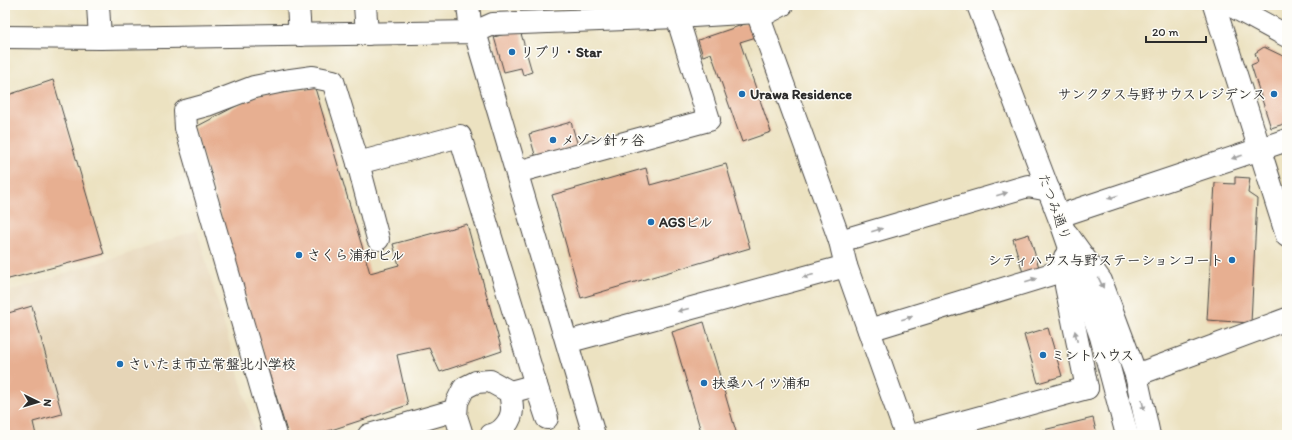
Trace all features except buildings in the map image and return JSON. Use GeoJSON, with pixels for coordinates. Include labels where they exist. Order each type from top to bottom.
{"type":"FeatureCollection","features":[{"type":"Feature","properties":{"kind":"street"},"geometry":{"type":"LineString","coordinates":[[98,5],[100,38]]}},
{"type":"Feature","properties":{"kind":"street"},"geometry":{"type":"LineString","coordinates":[[298,5],[300,35]]}},
{"type":"Feature","properties":{"kind":"street"},"geometry":{"type":"LineString","coordinates":[[365,5],[367,34]]}},
{"type":"Feature","properties":{"kind":"street"},"geometry":{"type":"LineString","coordinates":[[468,5],[473,32],[594,435]]}},
{"type":"Feature","properties":{"kind":"street"},"geometry":{"type":"LineString","coordinates":[[5,38],[100,38],[473,32],[493,24],[677,17],[757,8],[767,13],[782,5]]}},
{"type":"Feature","properties":{"kind":"street","name":"たつみ通り"},"geometry":{"type":"LineString","coordinates":[[978,5],[1061,222],[1101,337],[1126,428]]}},
{"type":"Feature","properties":{"kind":"street"},"geometry":{"type":"LineString","coordinates":[[1214,5],[1287,236]]}},
{"type":"Feature","properties":{"kind":"street"},"geometry":{"type":"LineString","coordinates":[[1230,5],[1287,36]]}},
{"type":"Feature","properties":{"kind":"street"},"geometry":{"type":"LineString","coordinates":[[757,8],[840,241],[846,266],[906,435]]}},
{"type":"Feature","properties":{"kind":"street"},"geometry":{"type":"LineString","coordinates":[[516,172],[709,120],[677,17]]}},
{"type":"Feature","properties":{"kind":"street"},"geometry":{"type":"LineString","coordinates":[[275,435],[186,128],[185,111],[207,105],[254,87],[313,77],[333,81],[358,163],[378,239]]}},
{"type":"Feature","properties":{"kind":"street"},"geometry":{"type":"LineString","coordinates":[[358,163],[460,136],[547,418]]}},
{"type":"Feature","properties":{"kind":"street"},"geometry":{"type":"LineString","coordinates":[[1061,222],[1287,140]]}},
{"type":"Feature","properties":{"kind":"street"},"geometry":{"type":"LineString","coordinates":[[840,241],[1028,186],[1049,190]]}},
{"type":"Feature","properties":{"kind":"street"},"geometry":{"type":"LineString","coordinates":[[915,435],[1087,388],[1066,286],[1061,222]]}},
{"type":"Feature","properties":{"kind":"street"},"geometry":{"type":"LineString","coordinates":[[1061,222],[1101,280],[1136,375],[1149,435]]}},
{"type":"Feature","properties":{"kind":"street"},"geometry":{"type":"LineString","coordinates":[[566,342],[846,266]]}},
{"type":"Feature","properties":{"kind":"street"},"geometry":{"type":"LineString","coordinates":[[869,330],[1065,270]]}},
{"type":"Feature","properties":{"kind":"street"},"geometry":{"type":"LineString","coordinates":[[1136,375],[1287,319]]}},
{"type":"Feature","properties":{"kind":"street"},"geometry":{"type":"LineString","coordinates":[[462,435],[456,416],[456,410],[457,402],[464,388],[476,382],[490,381],[510,392],[536,384]]}},
{"type":"Feature","properties":{"kind":"street"},"geometry":{"type":"LineString","coordinates":[[491,435],[495,434],[506,426],[512,411],[510,392]]}},
{"type":"Feature","properties":{"kind":"street"},"geometry":{"type":"LineString","coordinates":[[369,435],[456,410]]}},
{"type":"Feature","properties":{"kind":"shaded area","name":"さいたま市立常盤北小学校"},"geometry":{"type":"Polygon","coordinates":[[[197,230],[256,435],[5,435],[5,293],[197,230]]]}},
{"type":"Feature","properties":{"kind":"place","name":"リブリ・Star"},"geometry":{"type":"Point","coordinates":[512,52]}},
{"type":"Feature","properties":{"kind":"place","name":"Urawa Residence"},"geometry":{"type":"Point","coordinates":[742,94]}},
{"type":"Feature","properties":{"kind":"place","name":"サンクタス与野サウスレジデンス"},"geometry":{"type":"Point","coordinates":[1274,94]}},
{"type":"Feature","properties":{"kind":"place","name":"メゾン針ヶ谷"},"geometry":{"type":"Point","coordinates":[553,140]}},
{"type":"Feature","properties":{"kind":"place","name":"AGSビル"},"geometry":{"type":"Point","coordinates":[651,222]}},
{"type":"Feature","properties":{"kind":"place","name":"さくら浦和ビル"},"geometry":{"type":"Point","coordinates":[299,255]}},
{"type":"Feature","properties":{"kind":"place","name":"シティハウス与野ステーションコート"},"geometry":{"type":"Point","coordinates":[1232,260]}},
{"type":"Feature","properties":{"kind":"place","name":"ミントハウス"},"geometry":{"type":"Point","coordinates":[1043,355]}},
{"type":"Feature","properties":{"kind":"place","name":"さいたま市立常盤北小学校"},"geometry":{"type":"Point","coordinates":[120,364]}},
{"type":"Feature","properties":{"kind":"place","name":"扶桑ハイツ浦和"},"geometry":{"type":"Point","coordinates":[704,383]}}]}
